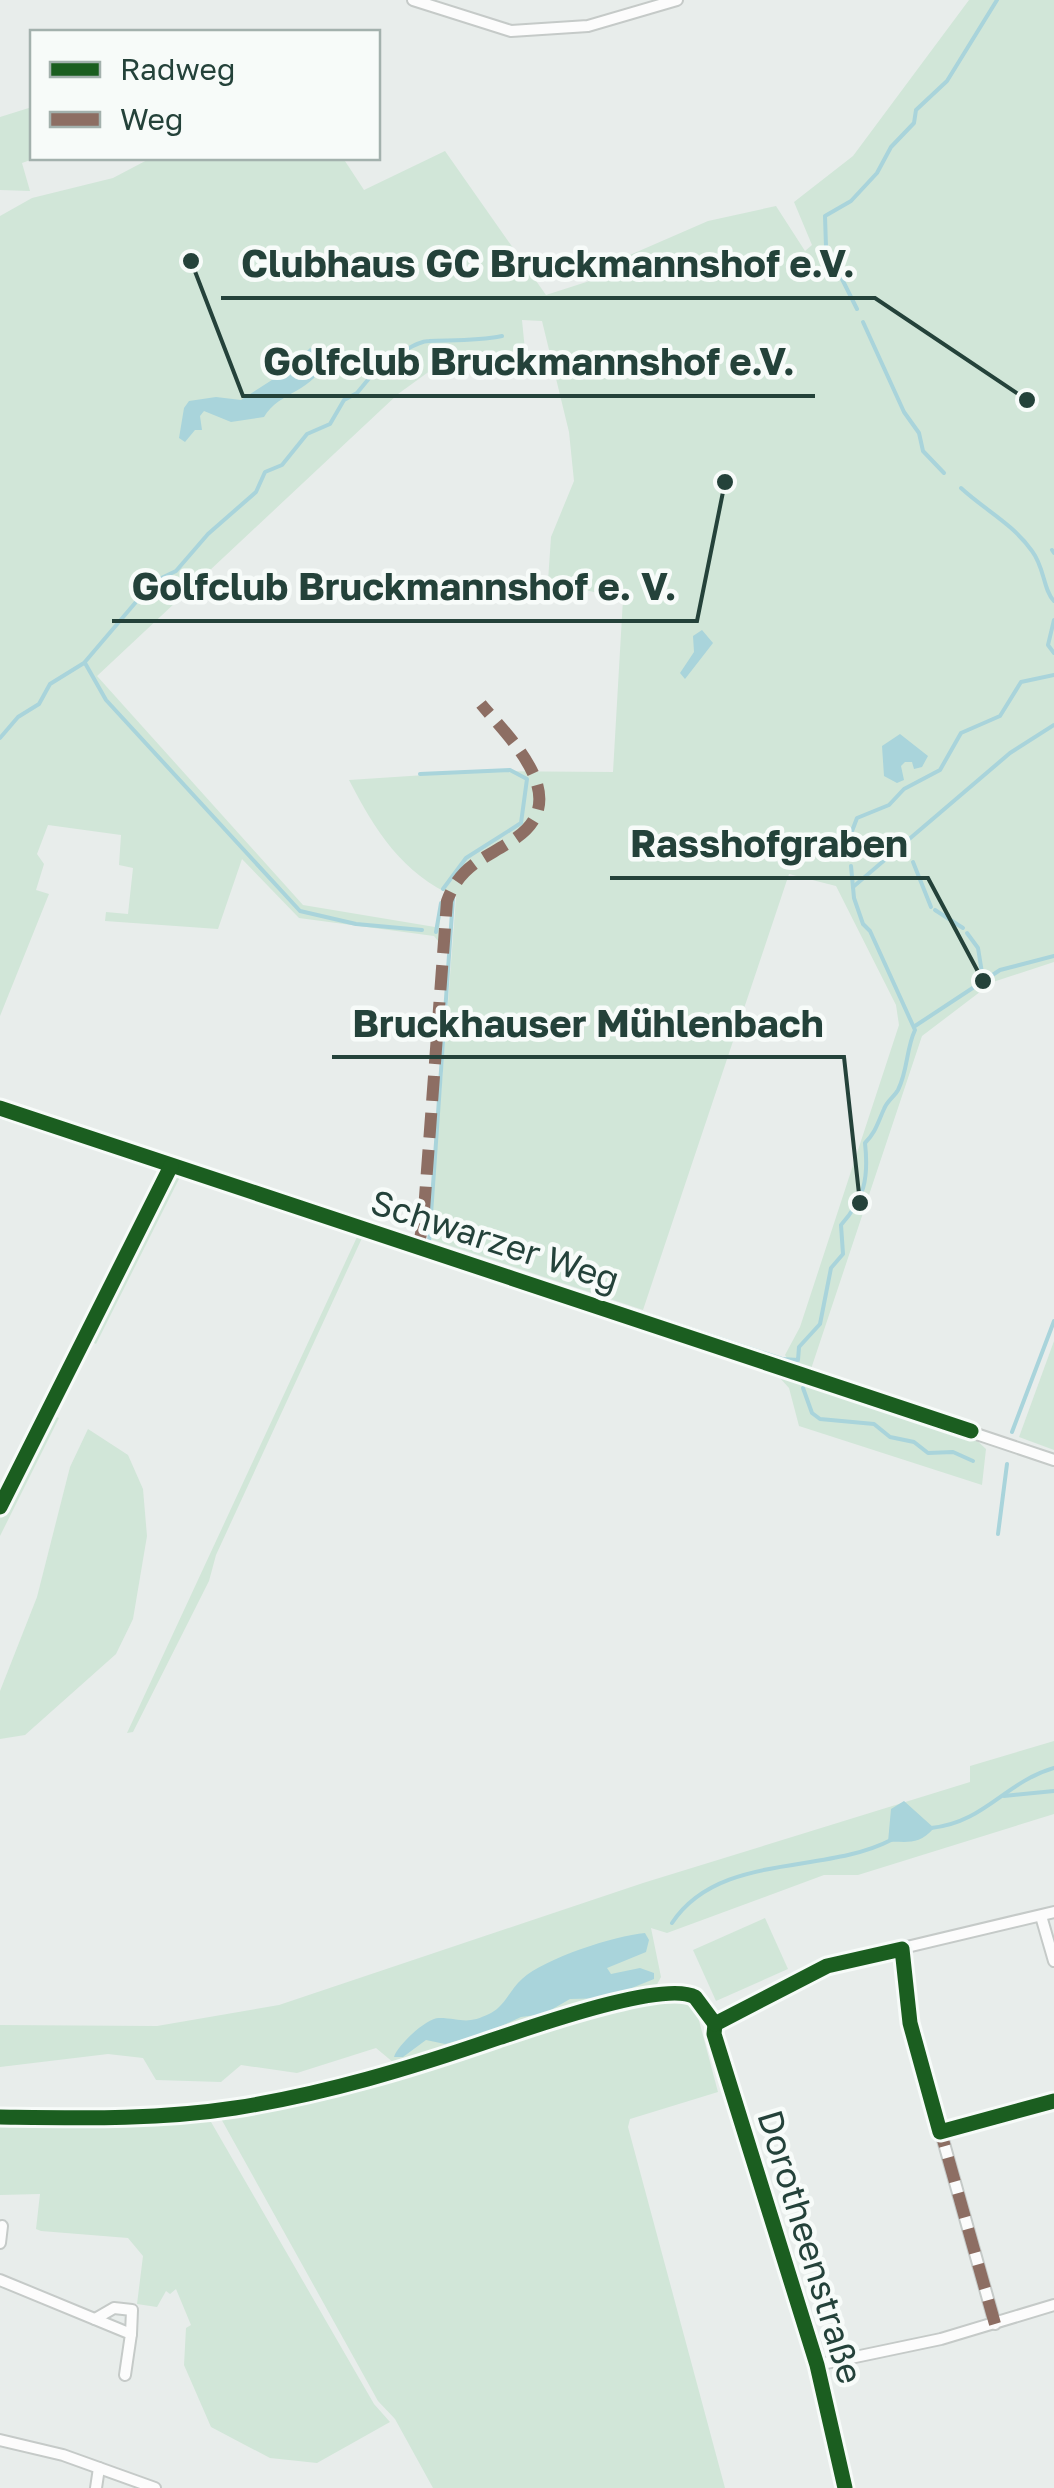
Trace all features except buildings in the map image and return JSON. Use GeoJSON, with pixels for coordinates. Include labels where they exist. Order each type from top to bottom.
{"type":"FeatureCollection","features":[{"type":"Feature","properties":{"kind":"street"},"geometry":{"type":"LineString","coordinates":[[413,0],[511,31],[588,26],[677,0]]}},
{"type":"Feature","properties":{"kind":"street","name":"Schwarzer Weg"},"geometry":{"type":"LineString","coordinates":[[0,1108],[1054,1460]]}},
{"type":"Feature","properties":{"kind":"street"},"geometry":{"type":"LineString","coordinates":[[0,1507],[171,1166]]}},
{"type":"Feature","properties":{"kind":"street"},"geometry":{"type":"LineString","coordinates":[[995,2324],[910,2023],[902,1949],[1054,1912]]}},
{"type":"Feature","properties":{"kind":"street"},"geometry":{"type":"LineString","coordinates":[[1040,1916],[1054,1961]]}},
{"type":"Feature","properties":{"kind":"street","name":"Dorotheenstraße"},"geometry":{"type":"LineString","coordinates":[[846,2488],[817,2366],[714,2034],[715,2024],[827,1966],[902,1949]]}},
{"type":"Feature","properties":{"kind":"street"},"geometry":{"type":"LineString","coordinates":[[940,2132],[1054,2101]]}},
{"type":"Feature","properties":{"kind":"street"},"geometry":{"type":"LineString","coordinates":[[0,2244],[2,2226]]}},
{"type":"Feature","properties":{"kind":"street"},"geometry":{"type":"LineString","coordinates":[[0,2280],[130,2334]]}},
{"type":"Feature","properties":{"kind":"street"},"geometry":{"type":"LineString","coordinates":[[817,2366],[995,2324],[1054,2305]]}},
{"type":"Feature","properties":{"kind":"street"},"geometry":{"type":"LineString","coordinates":[[94,2319],[114,2308],[132,2310],[125,2375]]}},
{"type":"Feature","properties":{"kind":"street"},"geometry":{"type":"LineString","coordinates":[[0,2440],[155,2488]]}},
{"type":"Feature","properties":{"kind":"street"},"geometry":{"type":"LineString","coordinates":[[96,2488],[99,2468]]}},
{"type":"Feature","properties":{"kind":"green space"},"geometry":{"type":"Polygon","coordinates":[[[969,0],[1054,0],[1054,962],[993,982],[922,1036],[811,1369],[789,1361],[785,1355],[800,1327],[899,1025],[896,1005],[836,886],[789,874],[643,1310],[430,1239],[456,897],[420,876],[392,849],[349,780],[486,771],[613,772],[623,599],[548,581],[551,537],[574,481],[569,432],[542,321],[522,320],[526,361],[445,360],[398,394],[97,676],[303,905],[435,927],[442,902],[438,941],[434,936],[299,918],[242,859],[218,929],[105,921],[106,912],[128,914],[133,868],[119,865],[121,835],[48,825],[37,854],[44,864],[36,890],[49,894],[0,1016],[0,216],[32,198],[113,178],[147,160],[344,160],[364,190],[445,151],[546,295],[605,276],[616,261],[708,221],[776,206],[805,251],[812,245],[794,202],[853,156],[969,0]]]}},
{"type":"Feature","properties":{"kind":"green space"},"geometry":{"type":"Polygon","coordinates":[[[30,108],[30,160],[22,163],[30,191],[0,190],[0,117],[30,108]]]}},
{"type":"Feature","properties":{"kind":"green space"},"geometry":{"type":"Polygon","coordinates":[[[0,1098],[415,1236],[412,1240],[0,1103],[0,1098]]]}},
{"type":"Feature","properties":{"kind":"green space"},"geometry":{"type":"Polygon","coordinates":[[[0,1113],[158,1165],[162,1171],[0,1500],[0,1489],[160,1171],[0,1119],[0,1113]]]}},
{"type":"Feature","properties":{"kind":"green space"},"geometry":{"type":"Polygon","coordinates":[[[175,1171],[972,1436],[986,1449],[982,1485],[799,1426],[789,1388],[779,1377],[362,1238],[216,1555],[209,1581],[133,1732],[127,1733],[357,1237],[180,1177],[96,1344],[88,1340],[175,1171]]]}},
{"type":"Feature","properties":{"kind":"green space"},"geometry":{"type":"Polygon","coordinates":[[[1054,1341],[1054,1450],[1019,1437],[1054,1341]]]}},
{"type":"Feature","properties":{"kind":"green space"},"geometry":{"type":"Polygon","coordinates":[[[51,1415],[59,1418],[0,1536],[0,1516],[51,1415]]]}},
{"type":"Feature","properties":{"kind":"green space"},"geometry":{"type":"Polygon","coordinates":[[[88,1429],[128,1455],[143,1489],[147,1536],[133,1619],[116,1654],[25,1735],[0,1739],[0,1691],[37,1597],[70,1467],[88,1429]]]}},
{"type":"Feature","properties":{"kind":"green space"},"geometry":{"type":"Polygon","coordinates":[[[1054,1741],[1054,1814],[858,1875],[824,1875],[667,1933],[651,1928],[661,1977],[654,1990],[557,2016],[400,2068],[376,2048],[297,2073],[241,2065],[221,2082],[156,2080],[143,2058],[108,2054],[0,2067],[0,2025],[157,2026],[279,2005],[643,1883],[970,1782],[970,1766],[1054,1741]]]}},
{"type":"Feature","properties":{"kind":"green space"},"geometry":{"type":"Polygon","coordinates":[[[765,1918],[788,1969],[716,2001],[693,1950],[765,1918]]]}},
{"type":"Feature","properties":{"kind":"green space"},"geometry":{"type":"Polygon","coordinates":[[[677,1994],[693,1998],[718,2092],[630,2119],[628,2127],[725,2488],[433,2488],[395,2419],[378,2401],[219,2115],[396,2077],[558,2022],[677,1994]]]}},
{"type":"Feature","properties":{"kind":"green space"},"geometry":{"type":"Polygon","coordinates":[[[207,2115],[374,2404],[390,2422],[317,2463],[270,2458],[211,2427],[184,2365],[186,2328],[191,2325],[176,2289],[170,2294],[166,2291],[157,2307],[137,2304],[143,2256],[128,2238],[41,2231],[36,2229],[40,2194],[0,2195],[0,2120],[147,2121],[207,2115]]]}},
{"type":"Feature","properties":{"kind":"water"},"geometry":{"type":"Polygon","coordinates":[[[310,348],[326,359],[321,370],[264,417],[231,422],[204,411],[200,416],[202,430],[195,430],[185,442],[179,438],[184,408],[189,401],[216,397],[241,400],[289,369],[310,348]]]}},
{"type":"Feature","properties":{"kind":"water"},"geometry":{"type":"Polygon","coordinates":[[[702,630],[713,643],[685,679],[680,673],[694,652],[693,636],[702,630]]]}},
{"type":"Feature","properties":{"kind":"water"},"geometry":{"type":"Polygon","coordinates":[[[900,734],[928,756],[922,767],[914,769],[912,762],[905,762],[901,766],[904,780],[897,783],[884,776],[882,746],[900,734]]]}},
{"type":"Feature","properties":{"kind":"water"},"geometry":{"type":"Polygon","coordinates":[[[904,1801],[934,1828],[918,1840],[888,1842],[891,1809],[904,1801]]]}},
{"type":"Feature","properties":{"kind":"water"},"geometry":{"type":"Polygon","coordinates":[[[645,1933],[649,1940],[646,1952],[607,1968],[611,1974],[640,1968],[654,1973],[654,1979],[607,1998],[570,1999],[544,2014],[521,2017],[484,2034],[445,2044],[426,2040],[403,2057],[394,2057],[413,2033],[433,2019],[482,2017],[500,2006],[522,1979],[547,1963],[599,1943],[645,1933]]]}},
{"type":"Feature","properties":{"kind":"waterway"},"geometry":{"type":"LineString","coordinates":[[857,309],[826,247],[825,216],[851,201],[877,173],[891,147],[914,123],[916,110],[947,81],[997,0]]}},
{"type":"Feature","properties":{"kind":"waterway"},"geometry":{"type":"LineString","coordinates":[[863,322],[904,412],[919,433],[923,451],[944,473]]}},
{"type":"Feature","properties":{"kind":"waterway"},"geometry":{"type":"LineString","coordinates":[[0,738],[18,717],[39,704],[50,684],[84,663],[153,582],[176,571],[208,534],[256,492],[265,472],[282,465],[307,434],[330,424],[344,400],[357,393],[385,359],[424,342],[502,336]]}},
{"type":"Feature","properties":{"kind":"waterway"},"geometry":{"type":"LineString","coordinates":[[961,488],[1024,541],[1036,558],[1054,601]]}},
{"type":"Feature","properties":{"kind":"waterway"},"geometry":{"type":"LineString","coordinates":[[1054,620],[1048,645],[1054,653]]}},
{"type":"Feature","properties":{"kind":"waterway"},"geometry":{"type":"LineString","coordinates":[[85,663],[106,700],[300,911],[356,924],[422,930]]}},
{"type":"Feature","properties":{"kind":"waterway"},"geometry":{"type":"LineString","coordinates":[[849,839],[857,818],[889,805],[904,789],[940,770],[961,733],[1000,716],[1021,682],[1054,675]]}},
{"type":"Feature","properties":{"kind":"waterway"},"geometry":{"type":"LineString","coordinates":[[853,887],[1010,753],[1054,725]]}},
{"type":"Feature","properties":{"kind":"waterway"},"geometry":{"type":"LineString","coordinates":[[420,774],[510,770],[527,779],[521,823],[466,858],[443,889]]}},
{"type":"Feature","properties":{"kind":"waterway"},"geometry":{"type":"LineString","coordinates":[[913,862],[931,907]]}},
{"type":"Feature","properties":{"kind":"waterway"},"geometry":{"type":"LineString","coordinates":[[453,898],[429,1243],[782,1359],[798,1360],[799,1347],[820,1324],[831,1268],[843,1254],[841,1225],[863,1188],[865,1143],[898,1090],[915,1030],[870,931],[863,924],[854,898],[851,866]]}},
{"type":"Feature","properties":{"kind":"waterway"},"geometry":{"type":"LineString","coordinates":[[436,932],[441,903]]}},
{"type":"Feature","properties":{"kind":"waterway"},"geometry":{"type":"LineString","coordinates":[[935,910],[963,928]]}},
{"type":"Feature","properties":{"kind":"waterway"},"geometry":{"type":"LineString","coordinates":[[967,933],[978,948],[983,979]]}},
{"type":"Feature","properties":{"kind":"waterway"},"geometry":{"type":"LineString","coordinates":[[915,1026],[1000,970],[1054,956]]}},
{"type":"Feature","properties":{"kind":"waterway"},"geometry":{"type":"LineString","coordinates":[[1012,1432],[1054,1321]]}},
{"type":"Feature","properties":{"kind":"waterway"},"geometry":{"type":"LineString","coordinates":[[803,1388],[812,1413],[820,1419],[874,1424],[890,1437],[914,1442],[928,1453],[953,1452],[973,1461]]}},
{"type":"Feature","properties":{"kind":"waterway"},"geometry":{"type":"LineString","coordinates":[[998,1534],[1007,1464]]}},
{"type":"Feature","properties":{"kind":"waterway"},"geometry":{"type":"LineString","coordinates":[[931,1828],[966,1818],[1037,1774],[1054,1768]]}},
{"type":"Feature","properties":{"kind":"waterway"},"geometry":{"type":"LineString","coordinates":[[1004,1796],[1054,1791]]}},
{"type":"Feature","properties":{"kind":"waterway"},"geometry":{"type":"LineString","coordinates":[[672,1923],[692,1900],[717,1885],[774,1868],[864,1851],[891,1840]]}},
{"type":"Feature","properties":{"kind":"marked path"},"geometry":{"type":"LineString","coordinates":[[418,1248],[447,901],[466,871],[513,840],[531,824],[539,807],[532,770],[481,704]]}},
{"type":"Feature","properties":{"kind":"marked path"},"geometry":{"type":"LineString","coordinates":[[938,2122],[995,2324]]}},
{"type":"Feature","properties":{"kind":"cycle path"},"geometry":{"type":"LineString","coordinates":[[0,1108],[971,1431]]}},
{"type":"Feature","properties":{"kind":"cycle path"},"geometry":{"type":"LineString","coordinates":[[0,1507],[171,1166]]}},
{"type":"Feature","properties":{"kind":"cycle path"},"geometry":{"type":"LineString","coordinates":[[715,2024],[827,1966],[902,1949],[910,2023],[940,2132],[1054,2101]]}},
{"type":"Feature","properties":{"kind":"cycle path"},"geometry":{"type":"LineString","coordinates":[[0,2117],[147,2116],[269,2102],[368,2079],[568,2015],[656,1995],[679,1993],[695,1997],[715,2024]]}},
{"type":"Feature","properties":{"kind":"cycle path"},"geometry":{"type":"LineString","coordinates":[[715,2024],[714,2034],[817,2365],[845,2488]]}},
{"type":"Feature","properties":{"kind":"place","name":"Golfclub Bruckmannshof e.V."},"geometry":{"type":"Point","coordinates":[191,261]}},
{"type":"Feature","properties":{"kind":"place","name":"Clubhaus GC Bruckmannshof e.V."},"geometry":{"type":"Point","coordinates":[1027,400]}},
{"type":"Feature","properties":{"kind":"place","name":"Golfclub Bruckmannshof e. V."},"geometry":{"type":"Point","coordinates":[725,482]}},
{"type":"Feature","properties":{"kind":"place","name":"Rasshofgraben"},"geometry":{"type":"Point","coordinates":[983,981]}},
{"type":"Feature","properties":{"kind":"place","name":"Bruckhauser Mühlenbach"},"geometry":{"type":"Point","coordinates":[860,1203]}}]}
